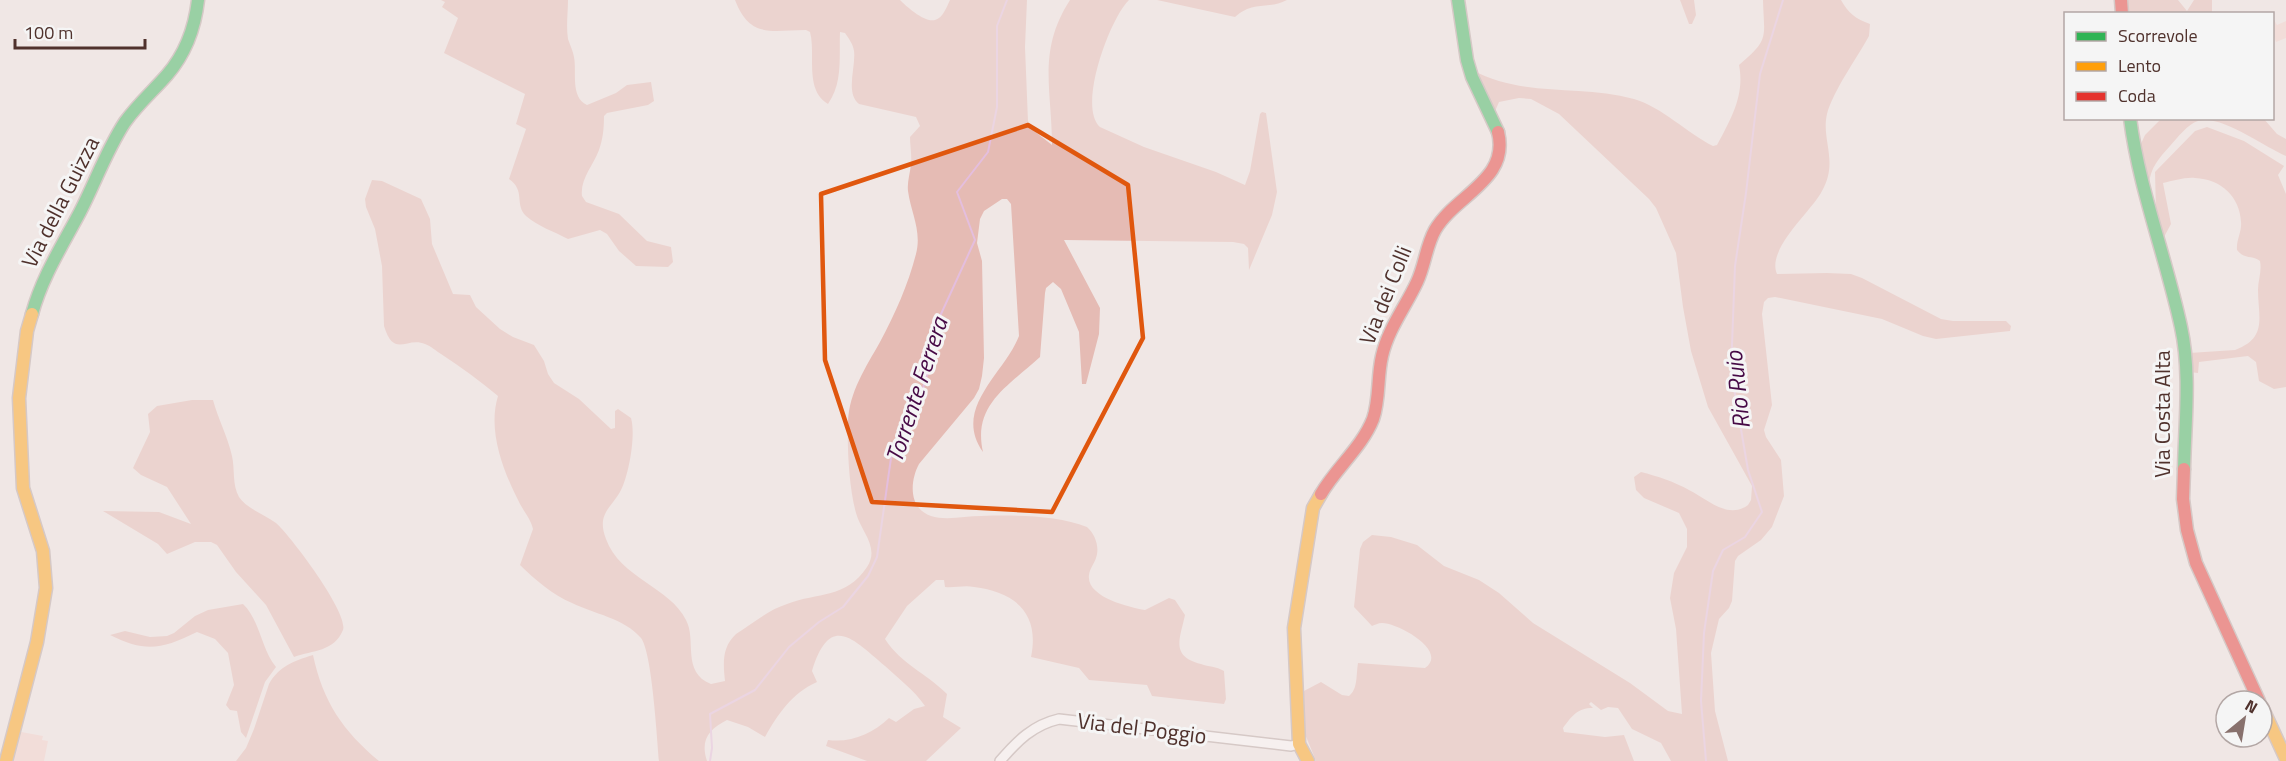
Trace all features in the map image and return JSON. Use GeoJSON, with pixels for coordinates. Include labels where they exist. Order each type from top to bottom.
{"type":"FeatureCollection","features":[{"type":"Feature","properties":{"kind":"street","name":"Via della Guizza"},"geometry":{"type":"LineString","coordinates":[[6,761],[37,642],[46,588],[43,551],[27,505],[22,478],[19,398],[27,331],[49,267],[80,212],[124,124],[145,96],[168,74],[187,45],[198,0]]}},
{"type":"Feature","properties":{"kind":"street","name":"Via dei Colli"},"geometry":{"type":"LineString","coordinates":[[1308,761],[1299,744],[1294,628],[1308,524],[1313,508],[1329,480],[1365,435],[1372,421],[1377,406],[1381,359],[1385,344],[1418,280],[1429,242],[1436,228],[1451,210],[1483,182],[1500,155],[1499,134],[1472,77],[1467,60],[1458,0]]}},
{"type":"Feature","properties":{"kind":"street","name":"Via Costa Alta"},"geometry":{"type":"LineString","coordinates":[[2130,120],[2134,150],[2182,329],[2186,378],[2183,499],[2187,530],[2196,563],[2254,689]]}},
{"type":"Feature","properties":{"kind":"street","name":"Via del Poggio"},"geometry":{"type":"LineString","coordinates":[[1000,761],[1022,737],[1033,729],[1059,719],[1291,746],[1299,744]]}},
{"type":"Feature","properties":{"kind":"street"},"geometry":{"type":"LineString","coordinates":[[2274,733],[2286,759]]}},
{"type":"Feature","properties":{"kind":"highlighted area"},"geometry":{"type":"Polygon","coordinates":[[[1028,125],[1128,185],[1143,338],[1052,512],[872,502],[825,360],[821,194],[1028,125]]]}},
{"type":"Feature","properties":{"kind":"shaded area"},"geometry":{"type":"Polygon","coordinates":[[[441,0],[568,0],[568,39],[574,57],[576,90],[582,101],[587,105],[616,93],[627,85],[651,82],[654,101],[648,105],[607,113],[604,116],[600,146],[585,178],[582,196],[586,202],[619,214],[647,241],[671,247],[673,262],[668,267],[636,266],[619,251],[607,234],[600,230],[568,239],[526,216],[521,207],[517,188],[509,179],[526,129],[516,124],[525,94],[444,53],[458,18],[442,7],[445,2],[441,0]]]}},
{"type":"Feature","properties":{"kind":"shaded area"},"geometry":{"type":"Polygon","coordinates":[[[735,0],[900,0],[916,14],[935,20],[944,12],[950,0],[1027,0],[1025,47],[1028,121],[1033,130],[1052,145],[1050,54],[1053,36],[1070,0],[1129,0],[1121,10],[1105,43],[1094,83],[1092,101],[1094,117],[1100,127],[1144,147],[1216,172],[1245,185],[1250,171],[1260,114],[1266,113],[1277,192],[1272,215],[1249,270],[1248,248],[1244,244],[1233,242],[1064,240],[1100,308],[1099,334],[1086,384],[1082,384],[1079,332],[1061,289],[1053,282],[1046,288],[1045,293],[1040,357],[1006,387],[988,408],[981,435],[983,452],[975,436],[973,421],[977,406],[1019,336],[1011,204],[1007,199],[1002,199],[984,211],[980,219],[977,243],[982,261],[984,358],[979,389],[919,464],[913,486],[918,507],[931,516],[949,518],[1035,517],[1062,520],[1087,527],[1097,545],[1096,558],[1089,575],[1094,589],[1110,600],[1145,610],[1169,598],[1175,600],[1185,615],[1180,639],[1181,651],[1191,661],[1224,671],[1226,699],[1224,704],[1152,696],[1147,685],[1089,680],[1079,668],[1031,657],[1032,628],[1021,607],[1001,594],[989,590],[970,586],[945,587],[944,580],[936,580],[907,606],[885,639],[906,662],[947,694],[943,717],[961,728],[926,761],[867,761],[826,746],[828,740],[853,739],[876,729],[889,718],[896,722],[914,709],[925,706],[911,690],[863,647],[843,636],[835,636],[826,642],[819,653],[812,671],[817,682],[800,692],[786,705],[765,737],[748,727],[727,720],[715,727],[708,736],[705,747],[707,761],[659,761],[651,677],[645,646],[641,638],[617,621],[558,596],[520,565],[533,529],[508,479],[499,452],[495,423],[498,396],[427,345],[418,342],[397,344],[392,342],[384,326],[382,266],[375,229],[365,199],[372,180],[382,181],[421,199],[430,219],[432,244],[453,294],[470,295],[476,307],[500,329],[534,345],[554,383],[579,399],[611,429],[615,428],[615,411],[618,409],[631,418],[632,444],[627,474],[621,490],[606,512],[603,530],[613,552],[622,563],[679,609],[689,628],[693,664],[702,679],[711,684],[725,681],[726,650],[736,634],[780,607],[798,600],[841,590],[859,577],[870,560],[871,546],[858,520],[852,492],[848,444],[849,411],[859,380],[901,299],[918,246],[908,188],[911,161],[910,137],[920,126],[916,117],[859,104],[852,87],[854,51],[845,33],[840,32],[838,79],[828,104],[821,98],[813,81],[810,32],[806,30],[772,31],[755,27],[741,12],[735,0]]]}},
{"type":"Feature","properties":{"kind":"shaded area"},"geometry":{"type":"Polygon","coordinates":[[[1157,0],[1287,0],[1248,9],[1235,17],[1157,0]]]}},
{"type":"Feature","properties":{"kind":"shaded area"},"geometry":{"type":"Polygon","coordinates":[[[1680,0],[1694,0],[1696,15],[1692,24],[1689,24],[1680,0]]]}},
{"type":"Feature","properties":{"kind":"shaded area"},"geometry":{"type":"Polygon","coordinates":[[[1763,0],[1841,0],[1853,15],[1870,24],[1869,36],[1840,85],[1827,114],[1829,170],[1827,180],[1817,199],[1778,253],[1775,264],[1777,274],[1851,274],[1941,319],[2006,321],[2011,326],[2010,331],[1936,339],[1882,319],[1775,297],[1768,298],[1764,302],[1762,314],[1772,405],[1764,430],[1781,460],[1784,496],[1772,527],[1761,540],[1738,556],[1735,561],[1732,601],[1719,619],[1711,653],[1715,711],[1728,761],[1671,761],[1661,743],[1632,729],[1618,708],[1608,707],[1601,710],[1591,702],[1589,704],[1593,708],[1583,709],[1575,714],[1563,728],[1564,732],[1605,737],[1624,735],[1634,761],[1316,761],[1305,734],[1302,692],[1321,682],[1342,695],[1349,696],[1355,686],[1358,663],[1425,668],[1431,661],[1431,654],[1418,639],[1389,624],[1381,623],[1372,626],[1354,607],[1360,549],[1363,542],[1372,535],[1391,537],[1417,545],[1444,566],[1479,580],[1499,593],[1533,623],[1630,683],[1668,711],[1682,714],[1676,629],[1670,598],[1674,573],[1687,547],[1687,529],[1679,513],[1644,498],[1636,490],[1634,477],[1641,472],[1660,477],[1718,506],[1733,510],[1748,505],[1751,500],[1752,486],[1708,407],[1691,351],[1676,253],[1656,208],[1559,114],[1531,99],[1519,98],[1499,102],[1493,116],[1472,70],[1492,79],[1532,88],[1593,92],[1634,99],[1654,108],[1713,146],[1717,145],[1736,107],[1740,86],[1739,65],[1756,49],[1763,37],[1763,0]]]}},
{"type":"Feature","properties":{"kind":"shaded area"},"geometry":{"type":"Polygon","coordinates":[[[2125,0],[2178,0],[2187,11],[2194,0],[2212,0],[2212,12],[2126,12],[2125,0]]]}},
{"type":"Feature","properties":{"kind":"shaded area"},"geometry":{"type":"Polygon","coordinates":[[[2274,20],[2277,25],[2286,21],[2286,38],[2276,42],[2274,20]]]}},
{"type":"Feature","properties":{"kind":"shaded area"},"geometry":{"type":"Polygon","coordinates":[[[2160,120],[2207,120],[2190,125],[2183,132],[2153,168],[2149,185],[2140,146],[2145,135],[2160,120]]]}},
{"type":"Feature","properties":{"kind":"shaded area"},"geometry":{"type":"Polygon","coordinates":[[[2207,120],[2265,120],[2277,134],[2286,139],[2286,156],[2242,132],[2207,120]]]}},
{"type":"Feature","properties":{"kind":"shaded area"},"geometry":{"type":"Polygon","coordinates":[[[2207,127],[2244,141],[2284,166],[2278,175],[2286,194],[2286,387],[2274,389],[2259,381],[2256,362],[2248,356],[2199,362],[2198,373],[2189,372],[2189,353],[2235,350],[2253,339],[2259,326],[2260,261],[2243,255],[2237,250],[2241,226],[2240,213],[2233,197],[2213,182],[2187,178],[2163,183],[2171,224],[2164,237],[2156,213],[2155,172],[2195,131],[2207,127]]]}},
{"type":"Feature","properties":{"kind":"shaded area"},"geometry":{"type":"Polygon","coordinates":[[[192,400],[213,400],[230,449],[235,487],[239,497],[246,505],[276,523],[283,530],[317,575],[337,608],[343,630],[329,646],[294,657],[266,605],[236,572],[217,545],[211,542],[195,542],[167,554],[158,544],[103,511],[159,512],[191,524],[167,487],[141,475],[133,468],[150,432],[148,414],[157,406],[192,400]]]}},
{"type":"Feature","properties":{"kind":"shaded area"},"geometry":{"type":"Polygon","coordinates":[[[243,604],[253,618],[276,667],[265,682],[246,738],[241,732],[237,711],[230,710],[226,705],[234,685],[228,653],[215,639],[197,632],[174,642],[154,647],[134,645],[110,635],[125,631],[150,637],[167,636],[195,616],[208,610],[243,604]]]}},
{"type":"Feature","properties":{"kind":"shaded area"},"geometry":{"type":"Polygon","coordinates":[[[313,655],[322,687],[336,714],[355,738],[379,761],[236,761],[246,748],[273,678],[288,665],[313,655]]]}},
{"type":"Feature","properties":{"kind":"shaded area"},"geometry":{"type":"Polygon","coordinates":[[[16,731],[43,736],[42,740],[48,741],[44,761],[9,761],[16,731]]]}},
{"type":"Feature","properties":{"kind":"waterway","name":"Torrente Ferrera"},"geometry":{"type":"LineString","coordinates":[[710,761],[712,748],[710,714],[755,690],[789,647],[819,622],[843,607],[868,576],[877,557],[891,458],[922,391],[932,359],[930,338],[975,240],[957,192],[988,152],[997,107],[997,26],[1007,0]]}},
{"type":"Feature","properties":{"kind":"waterway","name":"Rio Ruio"},"geometry":{"type":"LineString","coordinates":[[1706,761],[1701,701],[1704,633],[1713,571],[1723,550],[1745,537],[1762,512],[1748,470],[1731,371],[1735,266],[1760,74],[1783,0]]}},
{"type":"Feature","properties":{"kind":"traffic: fast"},"geometry":{"type":"LineString","coordinates":[[32,314],[47,274],[119,132],[135,109],[174,67],[184,49],[195,20],[198,0]]}},
{"type":"Feature","properties":{"kind":"traffic: fast"},"geometry":{"type":"LineString","coordinates":[[1458,0],[1467,60],[1472,77],[1498,132]]}},
{"type":"Feature","properties":{"kind":"traffic: fast"},"geometry":{"type":"LineString","coordinates":[[2130,120],[2146,197],[2175,301],[2184,344],[2187,398],[2184,469]]}},
{"type":"Feature","properties":{"kind":"traffic: slow"},"geometry":{"type":"LineString","coordinates":[[6,761],[37,642],[46,588],[43,551],[23,488],[19,398],[27,331],[32,314]]}},
{"type":"Feature","properties":{"kind":"traffic: slow"},"geometry":{"type":"LineString","coordinates":[[1308,761],[1299,744],[1294,628],[1313,508],[1321,494]]}},
{"type":"Feature","properties":{"kind":"traffic: slow"},"geometry":{"type":"LineString","coordinates":[[2274,733],[2286,759]]}},
{"type":"Feature","properties":{"kind":"traffic: jam"},"geometry":{"type":"LineString","coordinates":[[2121,0],[2122,12]]}},
{"type":"Feature","properties":{"kind":"traffic: jam"},"geometry":{"type":"LineString","coordinates":[[1321,494],[1356,448],[1373,419],[1378,396],[1380,364],[1385,346],[1417,282],[1432,236],[1444,218],[1489,175],[1500,149],[1498,132]]}},
{"type":"Feature","properties":{"kind":"traffic: jam"},"geometry":{"type":"LineString","coordinates":[[2184,469],[2183,499],[2187,530],[2196,563],[2254,689]]}}]}
